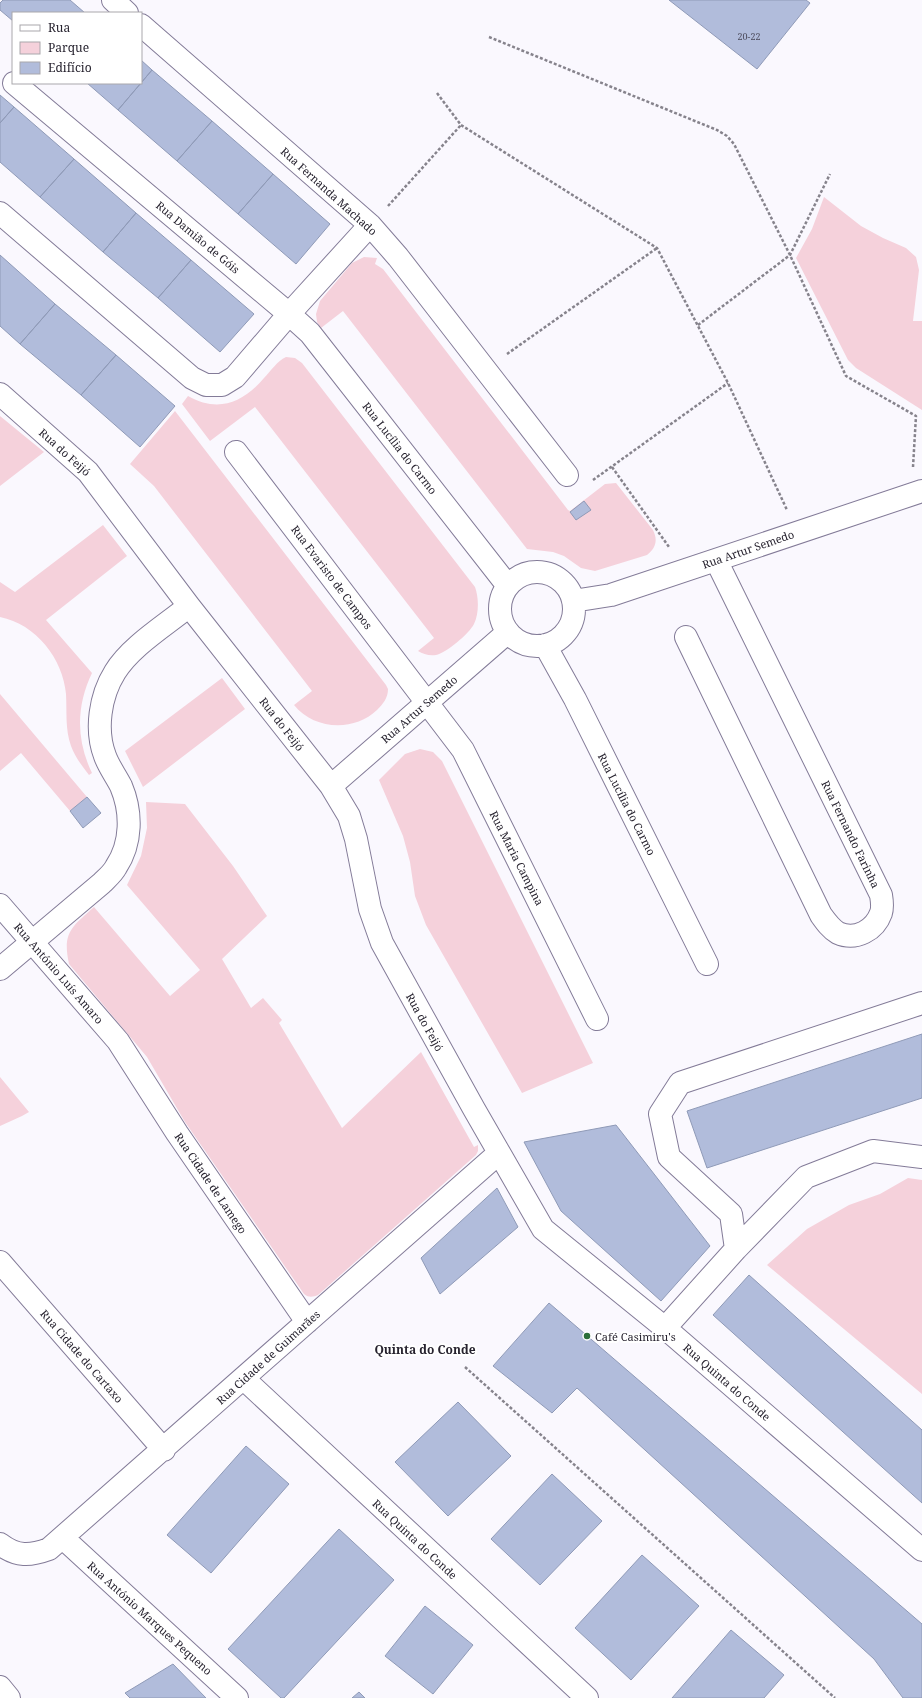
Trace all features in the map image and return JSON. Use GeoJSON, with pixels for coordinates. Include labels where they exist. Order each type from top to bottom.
{"type":"FeatureCollection","features":[{"type":"Feature","properties":{"kind":"street"},"geometry":{"type":"LineString","coordinates":[[112,0],[126,12]]}},
{"type":"Feature","properties":{"kind":"street","name":"Rua Fernanda Machado"},"geometry":{"type":"LineString","coordinates":[[142,26],[370,225],[398,257],[567,475]]}},
{"type":"Feature","properties":{"kind":"street","name":"Rua Damião de Góis"},"geometry":{"type":"LineString","coordinates":[[0,71],[12,80]]}},
{"type":"Feature","properties":{"kind":"street","name":"Rua Damião de Góis"},"geometry":{"type":"LineString","coordinates":[[16,84],[290,314]]}},
{"type":"Feature","properties":{"kind":"street"},"geometry":{"type":"LineString","coordinates":[[0,214],[192,378],[206,384],[222,384],[235,377],[370,225]]}},
{"type":"Feature","properties":{"kind":"street","name":"Rua Lucília do Carmo"},"geometry":{"type":"LineString","coordinates":[[290,314],[310,333],[508,586]]}},
{"type":"Feature","properties":{"kind":"street","name":"Rua do Feijó"},"geometry":{"type":"LineString","coordinates":[[0,394],[88,472],[190,606],[331,786],[349,816],[356,838],[370,909],[382,943],[474,1109]]}},
{"type":"Feature","properties":{"kind":"street","name":"Rua Evaristo de Campos"},"geometry":{"type":"LineString","coordinates":[[236,452],[427,702]]}},
{"type":"Feature","properties":{"kind":"street","name":"Rua Artur Semedo"},"geometry":{"type":"LineString","coordinates":[[573,601],[611,595],[917,492]]}},
{"type":"Feature","properties":{"kind":"street","name":"Rua Fernando Farinha"},"geometry":{"type":"LineString","coordinates":[[686,637],[821,915],[832,929],[839,933],[849,935],[866,932],[878,920],[881,912],[881,894],[716,560]]}},
{"type":"Feature","properties":{"kind":"street"},"geometry":{"type":"LineString","coordinates":[[528,573],[545,573],[560,580],[570,593],[573,601],[573,617],[566,632],[553,642],[545,645],[537,646],[521,642],[508,632],[500,617],[502,597],[508,586],[514,580],[528,573]]}},
{"type":"Feature","properties":{"kind":"street"},"geometry":{"type":"LineString","coordinates":[[0,969],[102,883],[116,868],[124,852],[129,818],[122,791],[105,755],[101,739],[102,705],[107,688],[115,671],[137,647],[190,606]]}},
{"type":"Feature","properties":{"kind":"street","name":"Rua Artur Semedo"},"geometry":{"type":"LineString","coordinates":[[331,786],[508,632]]}},
{"type":"Feature","properties":{"kind":"street","name":"Rua Lucília do Carmo"},"geometry":{"type":"LineString","coordinates":[[545,645],[574,699],[707,964]]}},
{"type":"Feature","properties":{"kind":"street","name":"Rua Maria Campina"},"geometry":{"type":"LineString","coordinates":[[427,702],[463,750],[597,1019]]}},
{"type":"Feature","properties":{"kind":"street","name":"Rua António Luís Amaro"},"geometry":{"type":"LineString","coordinates":[[0,904],[118,1042]]}},
{"type":"Feature","properties":{"kind":"street"},"geometry":{"type":"LineString","coordinates":[[736,1249],[731,1214],[669,1157],[660,1114],[680,1083],[922,1003]]}},
{"type":"Feature","properties":{"kind":"street","name":"Rua Cidade de Lamego"},"geometry":{"type":"LineString","coordinates":[[118,1042],[177,1133],[307,1322]]}},
{"type":"Feature","properties":{"kind":"street","name":"Rua Quinta do Conde"},"geometry":{"type":"LineString","coordinates":[[474,1109],[543,1229],[665,1328],[922,1550]]}},
{"type":"Feature","properties":{"kind":"street"},"geometry":{"type":"LineString","coordinates":[[665,1328],[736,1249],[806,1177],[872,1151],[922,1157]]}},
{"type":"Feature","properties":{"kind":"street","name":"Rua Cidade de Guimarães"},"geometry":{"type":"LineString","coordinates":[[0,1544],[19,1554],[34,1554],[49,1550],[499,1153]]}},
{"type":"Feature","properties":{"kind":"street","name":"Rua Cidade do Cartaxo"},"geometry":{"type":"LineString","coordinates":[[0,1262],[164,1450]]}},
{"type":"Feature","properties":{"kind":"street","name":"Rua Quinta do Conde"},"geometry":{"type":"LineString","coordinates":[[244,1379],[587,1698]]}},
{"type":"Feature","properties":{"kind":"street","name":"Rua António Marques Pequeno"},"geometry":{"type":"LineString","coordinates":[[63,1538],[237,1698]]}},
{"type":"Feature","properties":{"kind":"street"},"geometry":{"type":"LineString","coordinates":[[0,1687],[9,1698]]}},
{"type":"Feature","properties":{"kind":"path"},"geometry":{"type":"LineString","coordinates":[[489,37],[717,130],[727,136],[734,144],[790,255],[846,376],[916,416],[917,492]]}},
{"type":"Feature","properties":{"kind":"path"},"geometry":{"type":"LineString","coordinates":[[437,93],[461,125],[657,248],[728,383],[797,532]]}},
{"type":"Feature","properties":{"kind":"path"},"geometry":{"type":"LineString","coordinates":[[370,225],[461,125]]}},
{"type":"Feature","properties":{"kind":"path"},"geometry":{"type":"LineString","coordinates":[[698,325],[790,255],[830,174]]}},
{"type":"Feature","properties":{"kind":"path"},"geometry":{"type":"LineString","coordinates":[[485,370],[657,248]]}},
{"type":"Feature","properties":{"kind":"path"},"geometry":{"type":"LineString","coordinates":[[567,475],[577,484],[586,484],[612,467],[728,383]]}},
{"type":"Feature","properties":{"kind":"path"},"geometry":{"type":"LineString","coordinates":[[612,467],[685,570]]}},
{"type":"Feature","properties":{"kind":"path"},"geometry":{"type":"LineString","coordinates":[[465,1366],[835,1698]]}},
{"type":"Feature","properties":{"kind":"green space"},"geometry":{"type":"Polygon","coordinates":[[[824,197],[861,226],[906,248],[916,257],[919,270],[913,321],[922,321],[922,410],[856,368],[848,360],[796,258],[812,229],[824,197]]]}},
{"type":"Feature","properties":{"kind":"green space"},"geometry":{"type":"Polygon","coordinates":[[[364,257],[377,258],[375,264],[383,269],[568,510],[570,511],[605,484],[616,483],[653,530],[656,540],[654,547],[647,555],[595,571],[581,568],[564,556],[553,552],[527,549],[343,311],[321,328],[317,322],[316,314],[320,301],[352,263],[364,257]]]}},
{"type":"Feature","properties":{"kind":"green space"},"geometry":{"type":"Polygon","coordinates":[[[286,357],[295,358],[302,363],[475,587],[478,606],[474,624],[462,638],[440,654],[429,655],[418,651],[434,638],[255,407],[210,441],[182,404],[188,396],[210,404],[229,403],[239,399],[256,387],[277,364],[286,357]]]}},
{"type":"Feature","properties":{"kind":"green space"},"geometry":{"type":"Polygon","coordinates":[[[175,411],[386,685],[388,692],[385,701],[368,717],[346,725],[334,725],[312,719],[302,713],[294,705],[312,691],[154,486],[130,464],[175,411]]]}},
{"type":"Feature","properties":{"kind":"green space"},"geometry":{"type":"Polygon","coordinates":[[[0,416],[44,452],[0,486],[0,416]]]}},
{"type":"Feature","properties":{"kind":"green space"},"geometry":{"type":"Polygon","coordinates":[[[103,525],[127,556],[46,620],[92,673],[83,698],[80,723],[83,748],[92,773],[89,775],[77,758],[69,740],[66,694],[64,681],[59,668],[53,656],[36,635],[13,621],[0,617],[0,582],[15,592],[103,525]]]}},
{"type":"Feature","properties":{"kind":"green space"},"geometry":{"type":"Polygon","coordinates":[[[222,678],[245,709],[143,787],[125,751],[222,678]]]}},
{"type":"Feature","properties":{"kind":"green space"},"geometry":{"type":"Polygon","coordinates":[[[0,694],[87,797],[70,811],[21,753],[0,771],[0,694]]]}},
{"type":"Feature","properties":{"kind":"green space"},"geometry":{"type":"Polygon","coordinates":[[[420,749],[433,752],[442,761],[593,1063],[522,1093],[426,925],[415,896],[410,862],[403,836],[379,780],[405,754],[420,749]]]}},
{"type":"Feature","properties":{"kind":"green space"},"geometry":{"type":"Polygon","coordinates":[[[146,802],[185,804],[233,866],[267,916],[222,959],[251,1008],[263,998],[282,1020],[279,1023],[342,1128],[421,1052],[474,1147],[478,1145],[476,1155],[316,1296],[309,1297],[304,1294],[185,1122],[147,1057],[69,964],[67,953],[68,937],[75,925],[94,907],[170,996],[200,970],[127,885],[141,856],[147,828],[146,802]]]}},
{"type":"Feature","properties":{"kind":"green space"},"geometry":{"type":"Polygon","coordinates":[[[0,1077],[29,1112],[0,1126],[0,1077]]]}},
{"type":"Feature","properties":{"kind":"green space"},"geometry":{"type":"Polygon","coordinates":[[[908,1178],[922,1180],[922,1394],[767,1265],[807,1229],[849,1205],[880,1194],[908,1178]]]}},
{"type":"Feature","properties":{"kind":"building"},"geometry":{"type":"Polygon","coordinates":[[[3,0],[70,0],[84,12],[12,12],[12,20],[0,10],[0,3],[3,0]]]}},
{"type":"Feature","properties":{"kind":"building"},"geometry":{"type":"Polygon","coordinates":[[[669,0],[806,0],[810,3],[757,69],[669,0]]]}},
{"type":"Feature","properties":{"kind":"building"},"geometry":{"type":"Polygon","coordinates":[[[142,61],[152,70],[142,82],[142,61]]]}},
{"type":"Feature","properties":{"kind":"building"},"geometry":{"type":"Polygon","coordinates":[[[152,70],[212,121],[177,161],[118,110],[140,84],[142,84],[142,82],[152,70]]]}},
{"type":"Feature","properties":{"kind":"building"},"geometry":{"type":"Polygon","coordinates":[[[88,84],[140,84],[118,110],[88,84]]]}},
{"type":"Feature","properties":{"kind":"building"},"geometry":{"type":"Polygon","coordinates":[[[0,95],[14,107],[0,123],[0,95]]]}},
{"type":"Feature","properties":{"kind":"building"},"geometry":{"type":"Polygon","coordinates":[[[14,107],[74,159],[40,197],[0,162],[0,123],[14,107]]]}},
{"type":"Feature","properties":{"kind":"building"},"geometry":{"type":"Polygon","coordinates":[[[212,121],[273,174],[238,214],[177,161],[212,121]]]}},
{"type":"Feature","properties":{"kind":"building"},"geometry":{"type":"Polygon","coordinates":[[[74,159],[136,213],[103,252],[40,197],[74,159]]]}},
{"type":"Feature","properties":{"kind":"building"},"geometry":{"type":"Polygon","coordinates":[[[273,174],[330,224],[296,264],[238,214],[273,174]]]}},
{"type":"Feature","properties":{"kind":"building"},"geometry":{"type":"Polygon","coordinates":[[[136,213],[191,260],[158,298],[103,252],[136,213]]]}},
{"type":"Feature","properties":{"kind":"building"},"geometry":{"type":"Polygon","coordinates":[[[0,255],[55,304],[20,344],[0,326],[0,255]]]}},
{"type":"Feature","properties":{"kind":"building"},"geometry":{"type":"Polygon","coordinates":[[[191,260],[254,314],[220,352],[158,298],[191,260]]]}},
{"type":"Feature","properties":{"kind":"building"},"geometry":{"type":"Polygon","coordinates":[[[55,304],[116,355],[81,395],[20,344],[55,304]]]}},
{"type":"Feature","properties":{"kind":"building"},"geometry":{"type":"Polygon","coordinates":[[[116,355],[175,406],[140,447],[81,395],[116,355]]]}},
{"type":"Feature","properties":{"kind":"building"},"geometry":{"type":"Polygon","coordinates":[[[584,501],[591,510],[576,520],[570,512],[584,501]]]}},
{"type":"Feature","properties":{"kind":"building"},"geometry":{"type":"Polygon","coordinates":[[[87,797],[101,813],[83,828],[70,811],[87,797]]]}},
{"type":"Feature","properties":{"kind":"building"},"geometry":{"type":"Polygon","coordinates":[[[922,1034],[922,1098],[707,1168],[687,1111],[922,1034]]]}},
{"type":"Feature","properties":{"kind":"building"},"geometry":{"type":"Polygon","coordinates":[[[616,1125],[710,1246],[661,1301],[561,1211],[524,1142],[616,1125]]]}},
{"type":"Feature","properties":{"kind":"building"},"geometry":{"type":"Polygon","coordinates":[[[497,1188],[518,1227],[440,1294],[421,1258],[497,1188]]]}},
{"type":"Feature","properties":{"kind":"building"},"geometry":{"type":"Polygon","coordinates":[[[749,1275],[922,1430],[922,1503],[713,1315],[749,1275]]]}},
{"type":"Feature","properties":{"kind":"building"},"geometry":{"type":"Polygon","coordinates":[[[549,1303],[922,1624],[922,1698],[903,1698],[874,1659],[577,1388],[552,1413],[493,1366],[549,1303]]]}},
{"type":"Feature","properties":{"kind":"building"},"geometry":{"type":"Polygon","coordinates":[[[458,1402],[511,1456],[448,1516],[395,1462],[458,1402]]]}},
{"type":"Feature","properties":{"kind":"building"},"geometry":{"type":"Polygon","coordinates":[[[246,1446],[289,1484],[211,1573],[167,1535],[246,1446]]]}},
{"type":"Feature","properties":{"kind":"building"},"geometry":{"type":"Polygon","coordinates":[[[552,1474],[602,1521],[540,1585],[491,1539],[552,1474]]]}},
{"type":"Feature","properties":{"kind":"building"},"geometry":{"type":"Polygon","coordinates":[[[339,1529],[394,1580],[284,1698],[281,1698],[228,1649],[339,1529]]]}},
{"type":"Feature","properties":{"kind":"building"},"geometry":{"type":"Polygon","coordinates":[[[642,1555],[699,1606],[631,1680],[575,1628],[642,1555]]]}},
{"type":"Feature","properties":{"kind":"building"},"geometry":{"type":"Polygon","coordinates":[[[425,1606],[473,1645],[433,1694],[385,1656],[425,1606]]]}},
{"type":"Feature","properties":{"kind":"building"},"geometry":{"type":"Polygon","coordinates":[[[731,1630],[784,1675],[764,1698],[672,1698],[731,1630]]]}},
{"type":"Feature","properties":{"kind":"building"},"geometry":{"type":"Polygon","coordinates":[[[173,1664],[206,1698],[130,1698],[125,1693],[173,1664]]]}},
{"type":"Feature","properties":{"kind":"building"},"geometry":{"type":"Polygon","coordinates":[[[359,1692],[365,1698],[352,1698],[359,1692]]]}},
{"type":"Feature","properties":{"kind":"place","name":"Café Casimiru's"},"geometry":{"type":"Point","coordinates":[587,1336]}},
{"type":"Feature","properties":{"kind":"district","name":"Quinta do Conde"},"geometry":{"type":"Point","coordinates":[425,1349]}}]}
